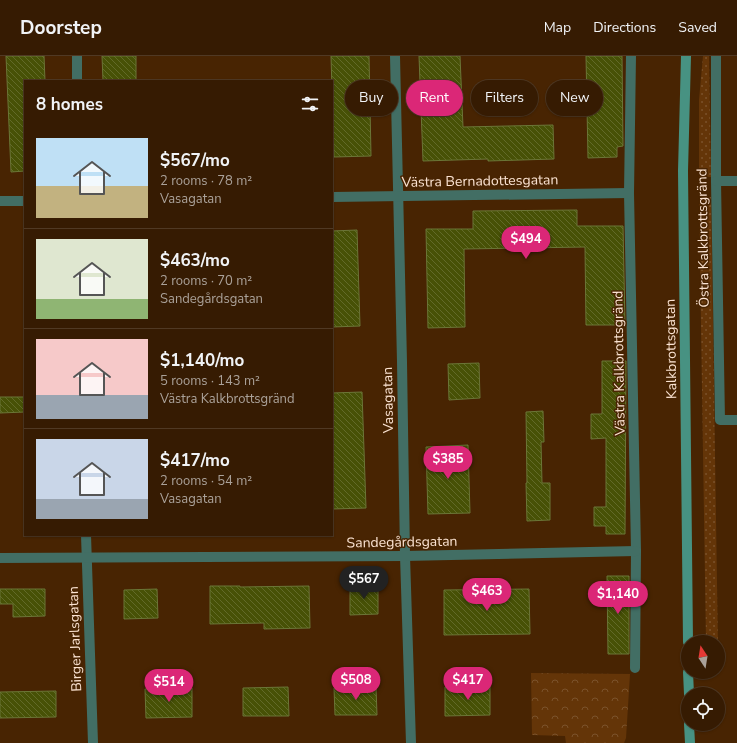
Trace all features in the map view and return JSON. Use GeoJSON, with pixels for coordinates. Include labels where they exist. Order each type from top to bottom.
{"type":"FeatureCollection","features":[{"type":"Feature","properties":{"kind":"main road","name":"Kalkbrottsgatan"},"geometry":{"type":"LineString","coordinates":[[686,56],[682,171],[688,635]]}},
{"type":"Feature","properties":{"kind":"main road"},"geometry":{"type":"LineString","coordinates":[[686,743],[688,731]]}},
{"type":"Feature","properties":{"kind":"main road"},"geometry":{"type":"LineString","coordinates":[[689,731],[690,743]]}},
{"type":"Feature","properties":{"kind":"street"},"geometry":{"type":"LineString","coordinates":[[76,56],[77,80]]}},
{"type":"Feature","properties":{"kind":"street","name":"Vasagatan"},"geometry":{"type":"LineString","coordinates":[[395,56],[405,556],[411,743]]}},
{"type":"Feature","properties":{"kind":"street","name":"Västra Kalkbrottsgränd"},"geometry":{"type":"LineString","coordinates":[[631,56],[629,192],[636,551],[635,668]]}},
{"type":"Feature","properties":{"kind":"street","name":"Östra Kalkbrottsgränd"},"geometry":{"type":"LineString","coordinates":[[716,56],[716,181],[720,420],[737,420]]}},
{"type":"Feature","properties":{"kind":"street"},"geometry":{"type":"LineString","coordinates":[[716,181],[737,181]]}},
{"type":"Feature","properties":{"kind":"street","name":"Västra Bernadottesgatan"},"geometry":{"type":"LineString","coordinates":[[333,197],[629,192]]}},
{"type":"Feature","properties":{"kind":"street"},"geometry":{"type":"LineString","coordinates":[[0,201],[24,201]]}},
{"type":"Feature","properties":{"kind":"street","name":"Birger Jarlsgatan"},"geometry":{"type":"LineString","coordinates":[[86,536],[93,743]]}},
{"type":"Feature","properties":{"kind":"street","name":"Sandegårdsgatan"},"geometry":{"type":"LineString","coordinates":[[0,558],[405,556],[636,551]]}},
{"type":"Feature","properties":{"kind":"green space"},"geometry":{"type":"Polygon","coordinates":[[[703,56],[709,56],[711,177],[699,177],[699,100],[703,56]]]}},
{"type":"Feature","properties":{"kind":"green space"},"geometry":{"type":"Polygon","coordinates":[[[699,197],[711,197],[718,635],[706,635],[699,197]]]}},
{"type":"Feature","properties":{"kind":"green space"},"geometry":{"type":"Polygon","coordinates":[[[531,673],[630,674],[626,738],[624,743],[566,743],[565,736],[532,735],[531,673]]]}},
{"type":"Feature","properties":{"kind":"building"},"geometry":{"type":"Polygon","coordinates":[[[6,56],[44,56],[45,80],[24,80],[24,171],[11,172],[6,56]]]}},
{"type":"Feature","properties":{"kind":"building"},"geometry":{"type":"Polygon","coordinates":[[[102,56],[136,56],[136,80],[103,80],[102,56]]]}},
{"type":"Feature","properties":{"kind":"building"},"geometry":{"type":"Polygon","coordinates":[[[331,56],[369,56],[369,80],[345,80],[345,116],[370,116],[371,156],[334,157],[333,80],[332,80],[331,56]]]}},
{"type":"Feature","properties":{"kind":"building"},"geometry":{"type":"Polygon","coordinates":[[[419,56],[460,56],[461,80],[420,80],[419,56]]]}},
{"type":"Feature","properties":{"kind":"building"},"geometry":{"type":"Polygon","coordinates":[[[586,56],[622,56],[623,146],[617,147],[617,157],[588,158],[587,116],[603,116],[603,80],[586,80],[586,56]]]}},
{"type":"Feature","properties":{"kind":"building"},"geometry":{"type":"Polygon","coordinates":[[[421,116],[463,116],[463,127],[553,125],[554,159],[423,161],[421,116]]]}},
{"type":"Feature","properties":{"kind":"building"},"geometry":{"type":"Polygon","coordinates":[[[577,210],[577,226],[623,226],[625,325],[586,325],[585,247],[464,249],[465,327],[428,328],[426,229],[473,229],[473,211],[577,210]]]}},
{"type":"Feature","properties":{"kind":"building"},"geometry":{"type":"Polygon","coordinates":[[[357,230],[360,326],[333,327],[333,231],[357,230]]]}},
{"type":"Feature","properties":{"kind":"building"},"geometry":{"type":"Polygon","coordinates":[[[602,361],[626,361],[625,534],[606,534],[606,526],[594,526],[594,507],[606,507],[606,438],[591,439],[591,414],[602,414],[602,361]]]}},
{"type":"Feature","properties":{"kind":"building"},"geometry":{"type":"Polygon","coordinates":[[[479,363],[480,398],[449,400],[448,364],[479,363]]]}},
{"type":"Feature","properties":{"kind":"building"},"geometry":{"type":"Polygon","coordinates":[[[362,392],[366,508],[333,509],[333,393],[362,392]]]}},
{"type":"Feature","properties":{"kind":"building"},"geometry":{"type":"Polygon","coordinates":[[[0,397],[24,397],[24,412],[0,413],[0,397]]]}},
{"type":"Feature","properties":{"kind":"building"},"geometry":{"type":"Polygon","coordinates":[[[543,411],[544,442],[541,442],[542,483],[550,483],[550,520],[527,521],[526,412],[543,411]]]}},
{"type":"Feature","properties":{"kind":"building"},"geometry":{"type":"Polygon","coordinates":[[[468,445],[470,513],[428,514],[426,447],[468,445]]]}},
{"type":"Feature","properties":{"kind":"building"},"geometry":{"type":"Polygon","coordinates":[[[607,576],[629,576],[629,654],[608,654],[607,576]]]}},
{"type":"Feature","properties":{"kind":"building"},"geometry":{"type":"Polygon","coordinates":[[[378,585],[378,614],[350,615],[350,586],[378,585]]]}},
{"type":"Feature","properties":{"kind":"building"},"geometry":{"type":"Polygon","coordinates":[[[210,586],[309,586],[310,628],[264,629],[264,623],[210,624],[210,586]]]}},
{"type":"Feature","properties":{"kind":"building"},"geometry":{"type":"Polygon","coordinates":[[[0,589],[45,589],[45,616],[13,617],[13,604],[0,604],[0,589]]]}},
{"type":"Feature","properties":{"kind":"building"},"geometry":{"type":"Polygon","coordinates":[[[157,589],[158,618],[124,619],[124,590],[157,589]]]}},
{"type":"Feature","properties":{"kind":"building"},"geometry":{"type":"Polygon","coordinates":[[[529,589],[530,634],[444,635],[444,590],[529,589]]]}},
{"type":"Feature","properties":{"kind":"building"},"geometry":{"type":"Polygon","coordinates":[[[490,686],[490,715],[445,716],[445,687],[490,686]]]}},
{"type":"Feature","properties":{"kind":"building"},"geometry":{"type":"Polygon","coordinates":[[[288,687],[289,716],[243,716],[243,688],[288,687]]]}},
{"type":"Feature","properties":{"kind":"building"},"geometry":{"type":"Polygon","coordinates":[[[376,687],[377,715],[335,715],[334,688],[376,687]]]}},
{"type":"Feature","properties":{"kind":"building"},"geometry":{"type":"Polygon","coordinates":[[[192,688],[192,717],[146,718],[145,689],[192,688]]]}},
{"type":"Feature","properties":{"kind":"building"},"geometry":{"type":"Polygon","coordinates":[[[56,691],[56,717],[0,718],[0,692],[56,691]]]}}]}
